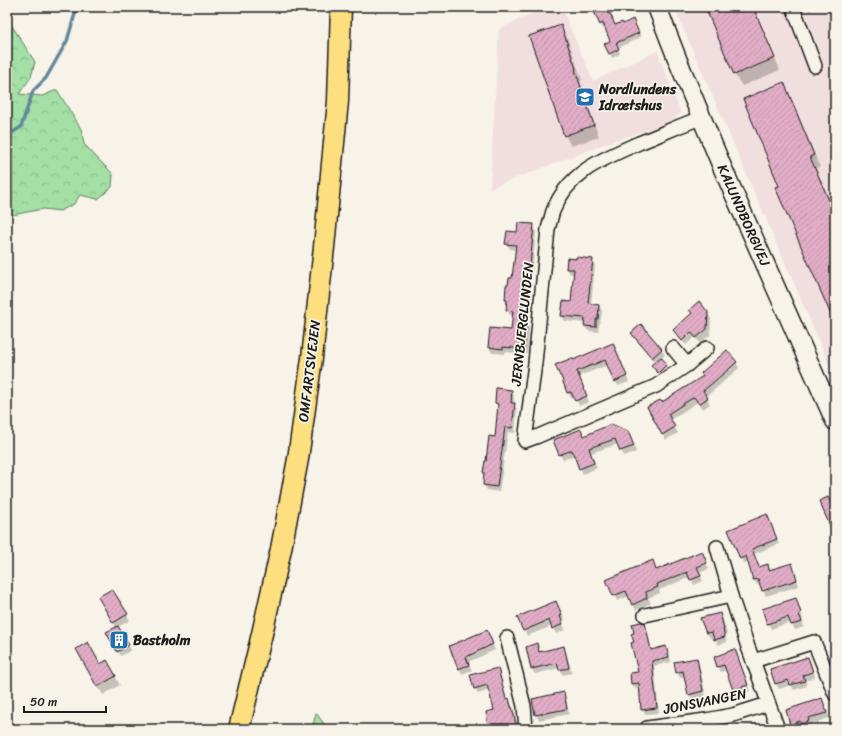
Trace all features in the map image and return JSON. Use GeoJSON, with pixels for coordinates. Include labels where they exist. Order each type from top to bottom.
{"type":"FeatureCollection","features":[{"type":"Feature","properties":{"kind":"main road","name":"OMFARTSVEJEN"},"geometry":{"type":"LineString","coordinates":[[239,729],[281,549],[298,459],[312,358],[338,101],[341,7]]}},
{"type":"Feature","properties":{"kind":"street","name":"KALUNDBORGVEJ"},"geometry":{"type":"LineString","coordinates":[[657,7],[701,118],[835,421]]}},
{"type":"Feature","properties":{"kind":"street"},"geometry":{"type":"LineString","coordinates":[[793,7],[815,66]]}},
{"type":"Feature","properties":{"kind":"street","name":"JERNBJERGLUNDEN"},"geometry":{"type":"LineString","coordinates":[[701,118],[686,123],[606,158],[584,171],[562,194],[553,211],[548,229],[525,441],[656,386],[707,348]]}},
{"type":"Feature","properties":{"kind":"street"},"geometry":{"type":"LineString","coordinates":[[673,348],[687,364]]}},
{"type":"Feature","properties":{"kind":"street","name":"JONSVANGEN"},"geometry":{"type":"LineString","coordinates":[[717,547],[731,596],[778,729]]}},
{"type":"Feature","properties":{"kind":"street"},"geometry":{"type":"LineString","coordinates":[[645,615],[731,596]]}},
{"type":"Feature","properties":{"kind":"street"},"geometry":{"type":"LineString","coordinates":[[507,638],[524,706],[526,729]]}},
{"type":"Feature","properties":{"kind":"street"},"geometry":{"type":"LineString","coordinates":[[753,660],[814,642],[835,694]]}},
{"type":"Feature","properties":{"kind":"street","name":"JONSVANGEN"},"geometry":{"type":"LineString","coordinates":[[647,728],[706,720],[768,704]]}},
{"type":"Feature","properties":{"kind":"shaded area","name":"Nordlundens Idrætshus"},"geometry":{"type":"Polygon","coordinates":[[[547,7],[561,7],[593,81],[657,51],[681,113],[668,123],[602,145],[490,188],[499,29],[547,7]]]}},
{"type":"Feature","properties":{"kind":"shaded area"},"geometry":{"type":"Polygon","coordinates":[[[674,7],[835,7],[835,378],[674,7]]]}},
{"type":"Feature","properties":{"kind":"green space"},"geometry":{"type":"Polygon","coordinates":[[[7,18],[35,62],[31,77],[19,94],[42,96],[57,90],[81,129],[84,144],[113,174],[112,187],[98,199],[80,195],[74,204],[60,211],[43,209],[7,216],[7,18]]]}},
{"type":"Feature","properties":{"kind":"green space"},"geometry":{"type":"Polygon","coordinates":[[[316,713],[328,729],[312,729],[316,713]]]}},
{"type":"Feature","properties":{"kind":"building"},"geometry":{"type":"Polygon","coordinates":[[[592,7],[605,7],[608,14],[610,13],[615,25],[622,22],[623,24],[633,19],[639,33],[616,43],[619,49],[609,54],[604,44],[610,41],[603,23],[600,25],[592,7]]]}},
{"type":"Feature","properties":{"kind":"building"},"geometry":{"type":"Polygon","coordinates":[[[705,7],[753,7],[775,58],[734,75],[705,7]]]}},
{"type":"Feature","properties":{"kind":"building"},"geometry":{"type":"Polygon","coordinates":[[[561,25],[594,125],[564,136],[529,36],[561,25]]]}},
{"type":"Feature","properties":{"kind":"building"},"geometry":{"type":"Polygon","coordinates":[[[784,82],[814,155],[810,157],[835,214],[835,324],[775,187],[779,186],[743,99],[784,82]]]}},
{"type":"Feature","properties":{"kind":"building"},"geometry":{"type":"Polygon","coordinates":[[[518,223],[534,224],[530,266],[526,266],[520,322],[527,323],[524,349],[488,347],[490,328],[511,330],[513,311],[506,310],[507,300],[505,300],[506,285],[508,285],[509,278],[512,278],[516,245],[505,244],[507,231],[517,232],[518,223]]]}},
{"type":"Feature","properties":{"kind":"building"},"geometry":{"type":"Polygon","coordinates":[[[576,257],[593,259],[588,303],[599,305],[596,327],[584,326],[585,318],[561,316],[563,301],[571,302],[574,269],[566,269],[567,258],[576,259],[576,257]]]}},
{"type":"Feature","properties":{"kind":"building"},"geometry":{"type":"Polygon","coordinates":[[[699,301],[708,312],[707,329],[696,338],[691,332],[682,341],[673,330],[692,313],[689,310],[699,301]]]}},
{"type":"Feature","properties":{"kind":"building"},"geometry":{"type":"Polygon","coordinates":[[[641,324],[662,349],[652,358],[631,333],[641,324]]]}},
{"type":"Feature","properties":{"kind":"building"},"geometry":{"type":"Polygon","coordinates":[[[613,343],[627,376],[614,382],[605,360],[577,371],[587,396],[575,401],[571,392],[567,393],[555,365],[572,358],[573,360],[613,343]]]}},
{"type":"Feature","properties":{"kind":"building"},"geometry":{"type":"Polygon","coordinates":[[[727,350],[737,362],[703,391],[708,398],[699,404],[694,397],[668,414],[675,427],[662,435],[647,407],[660,400],[662,402],[703,376],[701,373],[727,350]]]}},
{"type":"Feature","properties":{"kind":"building"},"geometry":{"type":"Polygon","coordinates":[[[661,357],[667,364],[658,373],[651,365],[661,357]]]}},
{"type":"Feature","properties":{"kind":"building"},"geometry":{"type":"Polygon","coordinates":[[[496,388],[512,390],[511,403],[515,403],[512,428],[505,427],[497,487],[483,485],[483,472],[489,436],[495,437],[498,404],[495,403],[496,388]]]}},
{"type":"Feature","properties":{"kind":"building"},"geometry":{"type":"Polygon","coordinates":[[[611,424],[628,431],[634,446],[620,451],[615,439],[589,448],[594,463],[579,469],[572,450],[559,455],[553,440],[581,429],[584,436],[611,424]]]}},
{"type":"Feature","properties":{"kind":"building"},"geometry":{"type":"Polygon","coordinates":[[[828,497],[831,503],[835,502],[835,537],[819,501],[828,497]]]}},
{"type":"Feature","properties":{"kind":"building"},"geometry":{"type":"Polygon","coordinates":[[[767,514],[777,539],[752,549],[759,567],[768,564],[769,570],[792,563],[797,580],[762,591],[758,579],[753,580],[746,556],[740,559],[728,530],[767,514]]]}},
{"type":"Feature","properties":{"kind":"building"},"geometry":{"type":"Polygon","coordinates":[[[702,551],[707,563],[697,567],[701,576],[690,580],[687,572],[657,584],[658,587],[646,592],[647,598],[632,605],[626,591],[613,596],[606,580],[653,560],[656,570],[702,551]]]}},
{"type":"Feature","properties":{"kind":"building"},"geometry":{"type":"Polygon","coordinates":[[[112,589],[128,614],[113,623],[98,597],[112,589]]]}},
{"type":"Feature","properties":{"kind":"building"},"geometry":{"type":"Polygon","coordinates":[[[796,598],[801,613],[799,614],[802,622],[791,625],[788,617],[767,624],[762,609],[796,598]]]}},
{"type":"Feature","properties":{"kind":"building"},"geometry":{"type":"Polygon","coordinates":[[[556,601],[562,615],[560,616],[563,624],[552,629],[549,620],[523,631],[517,617],[556,601]]]}},
{"type":"Feature","properties":{"kind":"building"},"geometry":{"type":"Polygon","coordinates":[[[720,613],[725,637],[714,640],[712,632],[706,633],[700,618],[720,613]]]}},
{"type":"Feature","properties":{"kind":"building"},"geometry":{"type":"Polygon","coordinates":[[[641,622],[645,623],[651,650],[666,646],[669,657],[652,661],[657,708],[641,710],[639,683],[631,684],[630,673],[638,672],[631,643],[634,642],[631,634],[634,633],[632,624],[641,622]]]}},
{"type":"Feature","properties":{"kind":"building","name":"Bastholm"},"geometry":{"type":"Polygon","coordinates":[[[118,626],[129,645],[117,652],[106,632],[118,626]]]}},
{"type":"Feature","properties":{"kind":"building"},"geometry":{"type":"Polygon","coordinates":[[[487,630],[493,644],[466,657],[469,665],[458,669],[449,646],[487,630]]]}},
{"type":"Feature","properties":{"kind":"building"},"geometry":{"type":"Polygon","coordinates":[[[88,642],[100,664],[107,660],[116,676],[97,687],[76,649],[88,642]]]}},
{"type":"Feature","properties":{"kind":"building"},"geometry":{"type":"Polygon","coordinates":[[[537,643],[539,652],[564,646],[569,668],[559,670],[557,663],[531,669],[526,647],[537,643]]]}},
{"type":"Feature","properties":{"kind":"building"},"geometry":{"type":"Polygon","coordinates":[[[735,649],[748,685],[733,690],[724,665],[717,667],[714,657],[735,649]]]}},
{"type":"Feature","properties":{"kind":"building"},"geometry":{"type":"Polygon","coordinates":[[[808,657],[813,672],[803,675],[805,681],[790,685],[788,680],[775,684],[770,669],[808,657]]]}},
{"type":"Feature","properties":{"kind":"building"},"geometry":{"type":"Polygon","coordinates":[[[697,658],[703,691],[688,695],[683,671],[676,673],[674,662],[697,658]]]}},
{"type":"Feature","properties":{"kind":"building"},"geometry":{"type":"Polygon","coordinates":[[[498,668],[506,699],[509,698],[512,707],[517,729],[505,729],[504,724],[488,727],[486,712],[494,710],[487,685],[474,689],[470,675],[498,668]]]}},
{"type":"Feature","properties":{"kind":"building"},"geometry":{"type":"Polygon","coordinates":[[[564,692],[567,709],[535,715],[532,699],[564,692]]]}},
{"type":"Feature","properties":{"kind":"building"},"geometry":{"type":"Polygon","coordinates":[[[822,698],[827,713],[808,718],[809,721],[801,724],[800,721],[790,725],[786,710],[822,698]]]}},
{"type":"Feature","properties":{"kind":"waterway"},"geometry":{"type":"LineString","coordinates":[[7,136],[21,127],[33,91],[46,78],[67,41],[77,7]]}},
{"type":"Feature","properties":{"kind":"place","name":"Nordlundens Idrætshus"},"geometry":{"type":"Point","coordinates":[585,97]}},
{"type":"Feature","properties":{"kind":"place","name":"Bastholm"},"geometry":{"type":"Point","coordinates":[119,640]}}]}
